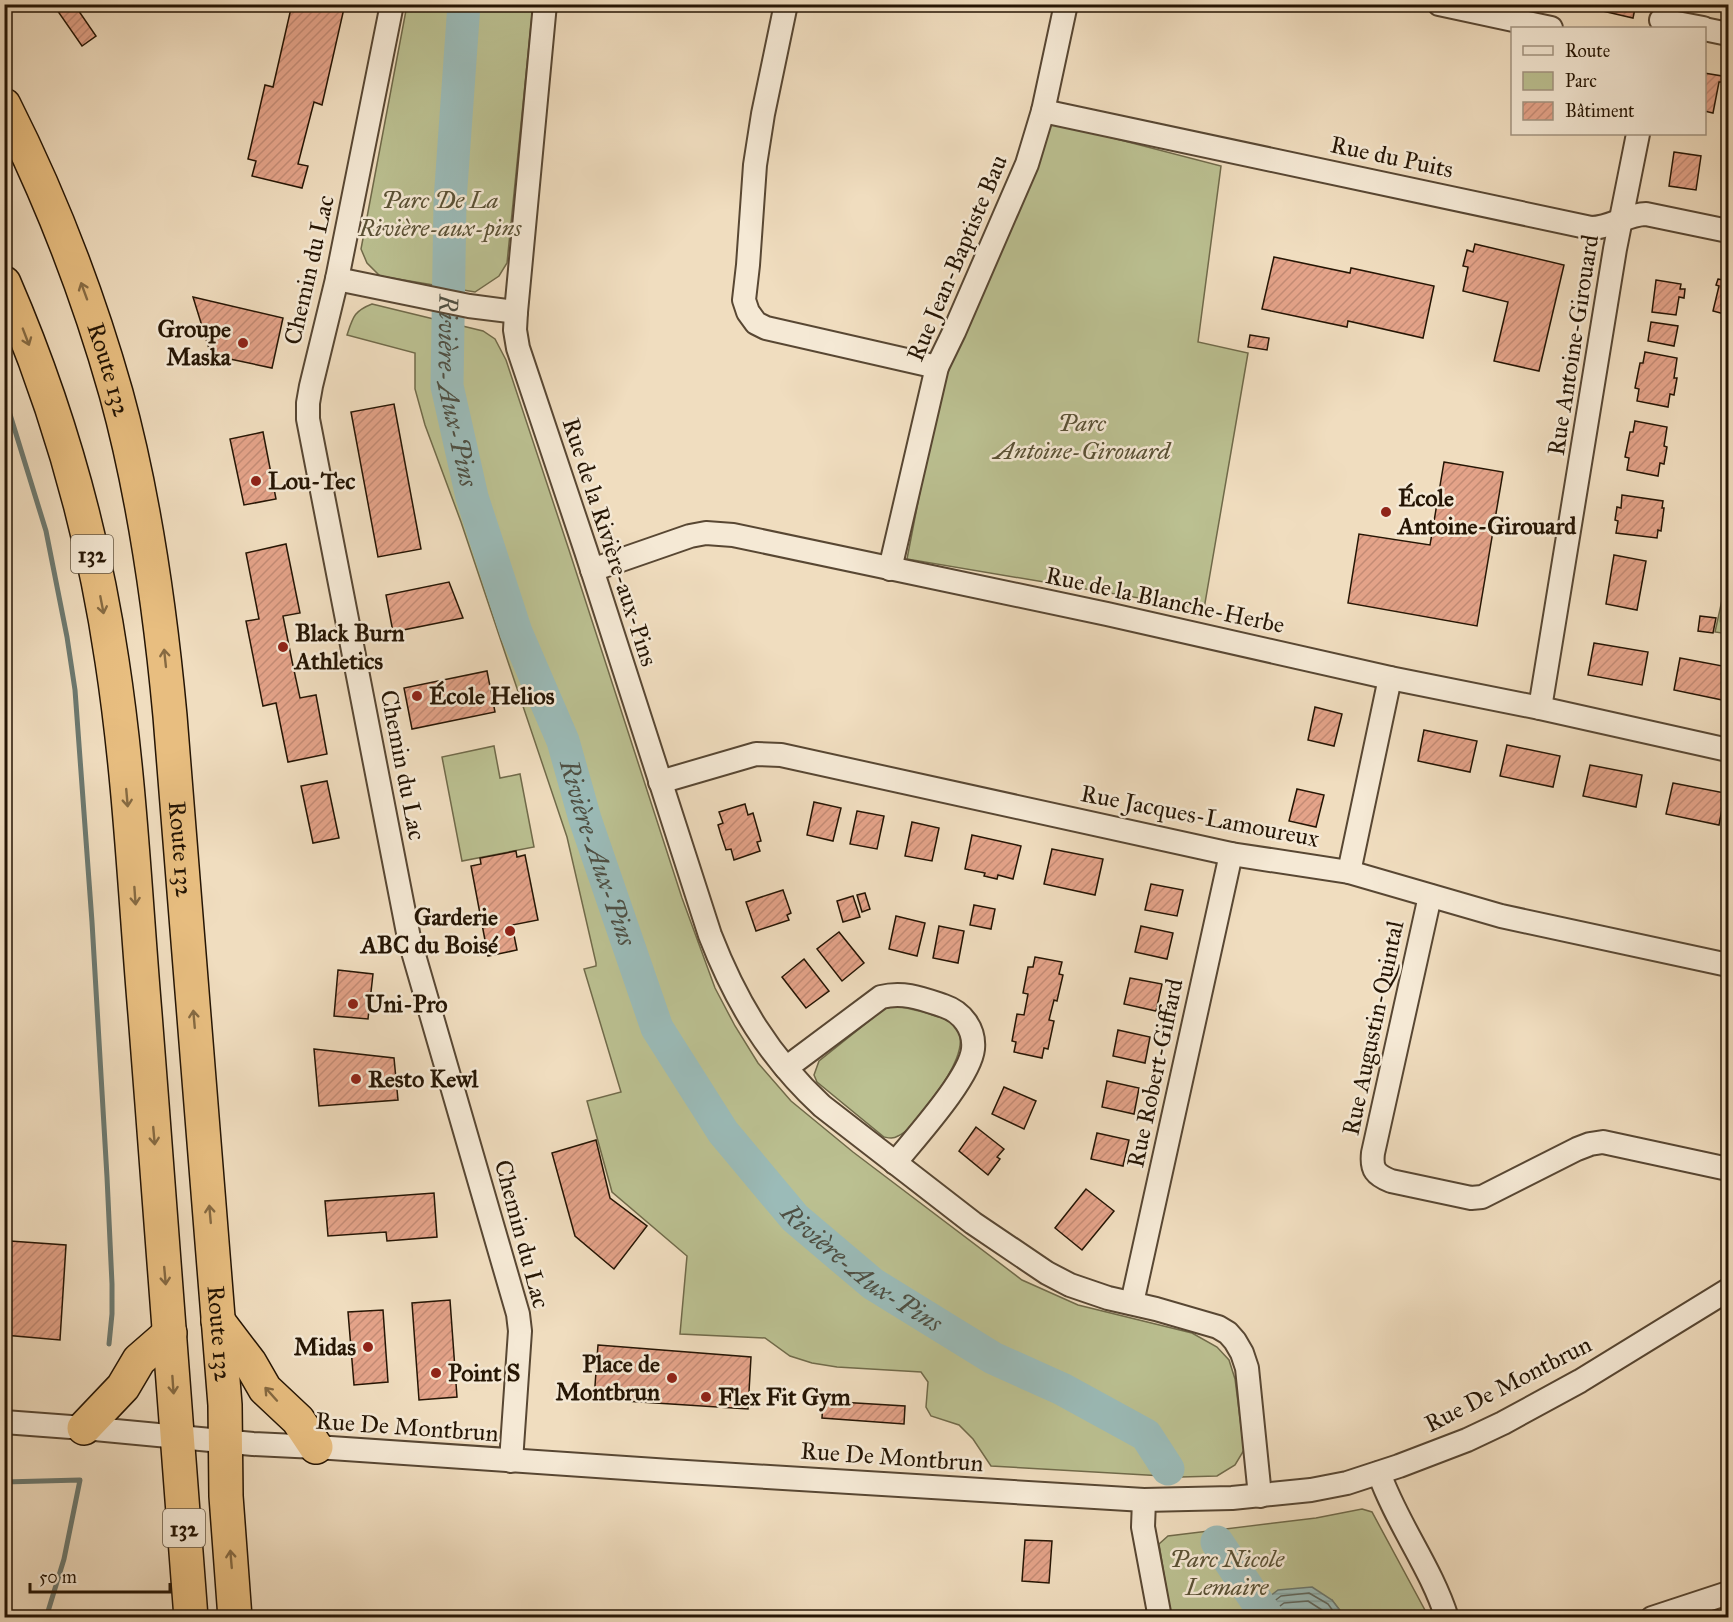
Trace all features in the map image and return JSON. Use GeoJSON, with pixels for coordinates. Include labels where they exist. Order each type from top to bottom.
{"type":"FeatureCollection","features":[{"type":"Feature","properties":{"kind":"highway","name":"Route 132"},"geometry":{"type":"LineString","coordinates":[[4,105],[44,189],[85,293],[124,424],[147,538],[164,652],[225,1405],[226,1496],[236,1617]]}},
{"type":"Feature","properties":{"kind":"highway","name":"Route 132"},"geometry":{"type":"LineString","coordinates":[[4,283],[45,387],[70,470],[93,559],[112,659],[129,817],[191,1617]]}},
{"type":"Feature","properties":{"kind":"highway"},"geometry":{"type":"LineString","coordinates":[[218,1321],[250,1363],[266,1389],[298,1420],[316,1447]]}},
{"type":"Feature","properties":{"kind":"highway"},"geometry":{"type":"LineString","coordinates":[[84,1428],[123,1387],[139,1360],[170,1333]]}},
{"type":"Feature","properties":{"kind":"street","name":"Chemin du Lac"},"geometry":{"type":"LineString","coordinates":[[392,4],[337,279],[311,386],[308,419],[409,938],[518,1314],[520,1331],[511,1461]]}},
{"type":"Feature","properties":{"kind":"street","name":"Rue de la Rivière-aux-Pins"},"geometry":{"type":"LineString","coordinates":[[545,4],[516,312],[515,330],[518,348],[710,935],[727,976],[764,1040],[805,1090],[822,1106],[978,1227],[1047,1273],[1070,1285],[1091,1293],[1218,1327],[1228,1333],[1242,1353],[1247,1368],[1260,1496]]}},
{"type":"Feature","properties":{"kind":"street"},"geometry":{"type":"LineString","coordinates":[[786,4],[755,165],[744,300],[748,312],[756,322],[766,328],[937,367]]}},
{"type":"Feature","properties":{"kind":"street","name":"Rue Jean-Baptiste Bau"},"geometry":{"type":"LineString","coordinates":[[890,568],[937,367],[1027,164],[1043,111],[1066,4]]}},
{"type":"Feature","properties":{"kind":"street"},"geometry":{"type":"LineString","coordinates":[[1439,4],[1546,27]]}},
{"type":"Feature","properties":{"kind":"street"},"geometry":{"type":"LineString","coordinates":[[1661,18],[1696,27]]}},
{"type":"Feature","properties":{"kind":"street"},"geometry":{"type":"LineString","coordinates":[[1706,29],[1728,34]]}},
{"type":"Feature","properties":{"kind":"street","name":"Rue du Puits"},"geometry":{"type":"LineString","coordinates":[[1043,111],[1591,228],[1635,215],[1647,214],[1728,231]]}},
{"type":"Feature","properties":{"kind":"street","name":"Rue Antoine-Girouard"},"geometry":{"type":"LineString","coordinates":[[1540,708],[1615,249],[1638,135]]}},
{"type":"Feature","properties":{"kind":"street"},"geometry":{"type":"LineString","coordinates":[[337,279],[469,306],[516,312]]}},
{"type":"Feature","properties":{"kind":"street","name":"Rue de la Blanche-Herbe"},"geometry":{"type":"LineString","coordinates":[[592,570],[690,536],[705,533],[733,535],[1728,750]]}},
{"type":"Feature","properties":{"kind":"street"},"geometry":{"type":"LineString","coordinates":[[1349,872],[1390,678]]}},
{"type":"Feature","properties":{"kind":"street","name":"Rue Jacques-Lamoureux"},"geometry":{"type":"LineString","coordinates":[[660,782],[740,757],[769,754],[1231,854],[1349,872],[1501,916],[1728,965]]}},
{"type":"Feature","properties":{"kind":"street","name":"Rue Robert-Giffard"},"geometry":{"type":"LineString","coordinates":[[1132,1303],[1231,854]]}},
{"type":"Feature","properties":{"kind":"street","name":"Rue Augustin-Quintal"},"geometry":{"type":"LineString","coordinates":[[1430,896],[1373,1153],[1372,1164],[1382,1177],[1391,1181],[1471,1198],[1482,1197],[1577,1149],[1603,1142],[1728,1169]]}},
{"type":"Feature","properties":{"kind":"street"},"geometry":{"type":"LineString","coordinates":[[786,1068],[881,997],[893,994],[908,995],[953,1009],[965,1020],[972,1033],[973,1050],[967,1068],[951,1094],[895,1163]]}},
{"type":"Feature","properties":{"kind":"street","name":"Rue De Montbrun"},"geometry":{"type":"LineString","coordinates":[[4,1422],[224,1442],[1144,1500],[1181,1501],[1260,1496],[1347,1483],[1467,1440],[1580,1382],[1728,1290]]}},
{"type":"Feature","properties":{"kind":"street"},"geometry":{"type":"LineString","coordinates":[[1703,1305],[1728,1312]]}},
{"type":"Feature","properties":{"kind":"street"},"geometry":{"type":"LineString","coordinates":[[1379,1473],[1396,1514],[1434,1583],[1448,1617]]}},
{"type":"Feature","properties":{"kind":"street"},"geometry":{"type":"LineString","coordinates":[[1144,1500],[1143,1527],[1160,1617]]}},
{"type":"Feature","properties":{"kind":"street"},"geometry":{"type":"LineString","coordinates":[[1652,1617],[1728,1593]]}},
{"type":"Feature","properties":{"kind":"green space","name":"Parc De La Rivière-aux-pins"},"geometry":{"type":"Polygon","coordinates":[[[407,5],[533,5],[507,263],[499,276],[475,292],[380,276],[367,263],[361,249],[407,5]]]}},
{"type":"Feature","properties":{"kind":"green space","name":"Parc Antoine-Girouard"},"geometry":{"type":"Polygon","coordinates":[[[1047,121],[1221,166],[1198,342],[1248,353],[1204,609],[907,559],[940,388],[1025,190],[1047,121]]]}},
{"type":"Feature","properties":{"kind":"green space"},"geometry":{"type":"Polygon","coordinates":[[[372,304],[483,331],[495,339],[506,360],[682,898],[715,988],[758,1063],[791,1101],[853,1152],[1022,1280],[1078,1305],[1192,1333],[1217,1347],[1229,1360],[1235,1379],[1244,1450],[1235,1465],[1217,1476],[1181,1477],[991,1466],[973,1439],[959,1425],[931,1416],[926,1407],[928,1382],[921,1372],[837,1367],[812,1363],[790,1356],[765,1338],[680,1334],[687,1256],[612,1192],[587,1101],[621,1092],[584,969],[596,966],[596,963],[567,837],[461,522],[425,425],[415,389],[415,353],[347,335],[355,315],[372,304]]]}},
{"type":"Feature","properties":{"kind":"green space"},"geometry":{"type":"Polygon","coordinates":[[[1728,573],[1728,634],[1715,632],[1728,573]]]}},
{"type":"Feature","properties":{"kind":"green space"},"geometry":{"type":"Polygon","coordinates":[[[494,746],[500,778],[520,774],[534,847],[462,861],[442,757],[494,746]]]}},
{"type":"Feature","properties":{"kind":"green space"},"geometry":{"type":"Polygon","coordinates":[[[894,1006],[947,1020],[956,1027],[960,1036],[960,1047],[944,1082],[917,1120],[903,1133],[891,1138],[884,1137],[817,1082],[814,1075],[819,1061],[884,1009],[894,1006]]]}},
{"type":"Feature","properties":{"kind":"green space","name":"Parc Nicole Lemaire"},"geometry":{"type":"Polygon","coordinates":[[[1362,1509],[1372,1512],[1428,1617],[1345,1617],[1332,1600],[1243,1617],[1171,1617],[1159,1544],[1168,1536],[1316,1518],[1362,1509]]]}},
{"type":"Feature","properties":{"kind":"water"},"geometry":{"type":"Polygon","coordinates":[[[1312,1587],[1332,1600],[1345,1617],[1243,1617],[1278,1590],[1312,1587]]]}},
{"type":"Feature","properties":{"kind":"building"},"geometry":{"type":"Polygon","coordinates":[[[65,4],[74,4],[96,36],[82,46],[57,10],[65,4]]]}},
{"type":"Feature","properties":{"kind":"building"},"geometry":{"type":"Polygon","coordinates":[[[292,4],[345,4],[322,105],[314,102],[298,164],[308,166],[302,188],[252,176],[256,161],[248,159],[265,85],[273,87],[292,4]]]}},
{"type":"Feature","properties":{"kind":"building"},"geometry":{"type":"Polygon","coordinates":[[[1599,4],[1636,4],[1633,18],[1598,10],[1599,4]]]}},
{"type":"Feature","properties":{"kind":"building"},"geometry":{"type":"Polygon","coordinates":[[[1706,73],[1722,76],[1713,113],[1706,111],[1706,73]]]}},
{"type":"Feature","properties":{"kind":"building"},"geometry":{"type":"Polygon","coordinates":[[[1674,152],[1701,156],[1696,190],[1669,186],[1674,152]]]}},
{"type":"Feature","properties":{"kind":"building"},"geometry":{"type":"Polygon","coordinates":[[[1728,174],[1728,202],[1722,200],[1728,174]]]}},
{"type":"Feature","properties":{"kind":"building"},"geometry":{"type":"Polygon","coordinates":[[[1475,244],[1564,265],[1539,371],[1494,361],[1508,302],[1463,291],[1468,267],[1463,266],[1467,250],[1473,252],[1475,244]]]}},
{"type":"Feature","properties":{"kind":"building"},"geometry":{"type":"Polygon","coordinates":[[[1274,257],[1350,273],[1351,268],[1434,286],[1423,338],[1348,321],[1347,327],[1262,309],[1274,257]]]}},
{"type":"Feature","properties":{"kind":"building"},"geometry":{"type":"Polygon","coordinates":[[[1718,279],[1728,281],[1728,315],[1713,311],[1719,286],[1716,285],[1718,279]]]}},
{"type":"Feature","properties":{"kind":"building"},"geometry":{"type":"Polygon","coordinates":[[[1656,280],[1681,284],[1680,289],[1685,289],[1684,298],[1679,297],[1676,315],[1652,312],[1656,280]]]}},
{"type":"Feature","properties":{"kind":"building","name":"Groupe Maska"},"geometry":{"type":"Polygon","coordinates":[[[193,297],[283,318],[272,368],[211,355],[193,297]]]}},
{"type":"Feature","properties":{"kind":"building"},"geometry":{"type":"Polygon","coordinates":[[[1651,322],[1678,326],[1674,346],[1648,341],[1651,322]]]}},
{"type":"Feature","properties":{"kind":"building"},"geometry":{"type":"Polygon","coordinates":[[[1250,335],[1269,338],[1267,350],[1248,347],[1250,335]]]}},
{"type":"Feature","properties":{"kind":"building"},"geometry":{"type":"Polygon","coordinates":[[[1645,352],[1677,358],[1674,395],[1670,394],[1668,407],[1637,401],[1639,389],[1635,388],[1640,363],[1643,363],[1645,352]]]}},
{"type":"Feature","properties":{"kind":"building"},"geometry":{"type":"Polygon","coordinates":[[[394,404],[421,549],[378,557],[351,412],[394,404]]]}},
{"type":"Feature","properties":{"kind":"building"},"geometry":{"type":"Polygon","coordinates":[[[1635,421],[1667,427],[1664,464],[1660,463],[1658,476],[1627,470],[1629,458],[1625,457],[1630,432],[1633,432],[1635,421]]]}},
{"type":"Feature","properties":{"kind":"building","name":"Lou-Tec"},"geometry":{"type":"Polygon","coordinates":[[[263,432],[276,499],[244,505],[230,439],[263,432]]]}},
{"type":"Feature","properties":{"kind":"building","name":"École Antoine-Girouard"},"geometry":{"type":"Polygon","coordinates":[[[1444,462],[1503,472],[1477,626],[1348,603],[1359,534],[1430,545],[1444,462]]]}},
{"type":"Feature","properties":{"kind":"building"},"geometry":{"type":"Polygon","coordinates":[[[1622,495],[1663,501],[1661,531],[1658,530],[1657,538],[1616,533],[1617,507],[1621,508],[1622,495]]]}},
{"type":"Feature","properties":{"kind":"building"},"geometry":{"type":"Polygon","coordinates":[[[286,544],[300,613],[283,616],[300,698],[316,695],[327,754],[288,762],[276,703],[263,706],[246,621],[259,619],[246,553],[286,544]]]}},
{"type":"Feature","properties":{"kind":"building"},"geometry":{"type":"Polygon","coordinates":[[[1614,555],[1646,561],[1637,610],[1606,604],[1614,555]]]}},
{"type":"Feature","properties":{"kind":"building"},"geometry":{"type":"Polygon","coordinates":[[[449,582],[463,618],[393,632],[386,595],[449,582]]]}},
{"type":"Feature","properties":{"kind":"building"},"geometry":{"type":"Polygon","coordinates":[[[1700,616],[1716,618],[1713,633],[1698,631],[1700,616]]]}},
{"type":"Feature","properties":{"kind":"building"},"geometry":{"type":"Polygon","coordinates":[[[1594,643],[1648,652],[1642,685],[1588,675],[1594,643]]]}},
{"type":"Feature","properties":{"kind":"building"},"geometry":{"type":"Polygon","coordinates":[[[1680,658],[1728,667],[1727,701],[1674,690],[1680,658]]]}},
{"type":"Feature","properties":{"kind":"building"},"geometry":{"type":"Polygon","coordinates":[[[487,671],[495,712],[412,729],[404,688],[487,671]]]}},
{"type":"Feature","properties":{"kind":"building"},"geometry":{"type":"Polygon","coordinates":[[[1315,707],[1342,714],[1334,746],[1308,740],[1315,707]]]}},
{"type":"Feature","properties":{"kind":"building"},"geometry":{"type":"Polygon","coordinates":[[[1424,730],[1477,741],[1470,772],[1418,761],[1424,730]]]}},
{"type":"Feature","properties":{"kind":"building"},"geometry":{"type":"Polygon","coordinates":[[[1507,745],[1560,756],[1553,787],[1500,776],[1507,745]]]}},
{"type":"Feature","properties":{"kind":"building"},"geometry":{"type":"Polygon","coordinates":[[[1590,765],[1642,775],[1636,807],[1583,796],[1590,765]]]}},
{"type":"Feature","properties":{"kind":"building"},"geometry":{"type":"Polygon","coordinates":[[[327,781],[339,838],[313,843],[301,786],[327,781]]]}},
{"type":"Feature","properties":{"kind":"building"},"geometry":{"type":"Polygon","coordinates":[[[1673,783],[1725,793],[1719,825],[1666,814],[1673,783]]]}},
{"type":"Feature","properties":{"kind":"building"},"geometry":{"type":"Polygon","coordinates":[[[1297,789],[1324,795],[1316,827],[1289,821],[1297,789]]]}},
{"type":"Feature","properties":{"kind":"building"},"geometry":{"type":"Polygon","coordinates":[[[814,802],[841,808],[833,841],[807,835],[814,802]]]}},
{"type":"Feature","properties":{"kind":"building"},"geometry":{"type":"Polygon","coordinates":[[[745,804],[748,815],[753,813],[761,841],[757,842],[760,851],[734,860],[731,849],[726,850],[721,835],[718,825],[723,823],[719,812],[745,804]]]}},
{"type":"Feature","properties":{"kind":"building"},"geometry":{"type":"Polygon","coordinates":[[[857,811],[884,816],[877,849],[850,844],[857,811]]]}},
{"type":"Feature","properties":{"kind":"building"},"geometry":{"type":"Polygon","coordinates":[[[912,822],[939,828],[932,861],[905,856],[912,822]]]}},
{"type":"Feature","properties":{"kind":"building"},"geometry":{"type":"Polygon","coordinates":[[[972,835],[1021,846],[1013,879],[998,875],[997,879],[984,876],[985,873],[965,869],[972,835]]]}},
{"type":"Feature","properties":{"kind":"building"},"geometry":{"type":"Polygon","coordinates":[[[1052,849],[1103,859],[1095,895],[1044,884],[1052,849]]]}},
{"type":"Feature","properties":{"kind":"building"},"geometry":{"type":"Polygon","coordinates":[[[516,851],[517,857],[525,855],[538,920],[512,925],[517,950],[488,956],[471,866],[481,864],[480,858],[516,851]]]}},
{"type":"Feature","properties":{"kind":"building"},"geometry":{"type":"Polygon","coordinates":[[[1151,884],[1183,890],[1177,916],[1145,910],[1151,884]]]}},
{"type":"Feature","properties":{"kind":"building"},"geometry":{"type":"Polygon","coordinates":[[[783,890],[791,913],[787,915],[789,920],[756,931],[746,902],[783,890]]]}},
{"type":"Feature","properties":{"kind":"building"},"geometry":{"type":"Polygon","coordinates":[[[865,893],[870,909],[862,912],[857,895],[865,893]]]}},
{"type":"Feature","properties":{"kind":"building"},"geometry":{"type":"Polygon","coordinates":[[[853,896],[860,917],[843,922],[837,901],[853,896]]]}},
{"type":"Feature","properties":{"kind":"building"},"geometry":{"type":"Polygon","coordinates":[[[974,905],[995,909],[991,929],[970,925],[974,905]]]}},
{"type":"Feature","properties":{"kind":"building"},"geometry":{"type":"Polygon","coordinates":[[[896,916],[925,923],[917,956],[889,949],[896,916]]]}},
{"type":"Feature","properties":{"kind":"building"},"geometry":{"type":"Polygon","coordinates":[[[939,926],[964,931],[958,963],[933,958],[939,926]]]}},
{"type":"Feature","properties":{"kind":"building"},"geometry":{"type":"Polygon","coordinates":[[[1141,926],[1173,933],[1167,959],[1135,952],[1141,926]]]}},
{"type":"Feature","properties":{"kind":"building"},"geometry":{"type":"Polygon","coordinates":[[[839,932],[864,963],[842,981],[817,949],[839,932]]]}},
{"type":"Feature","properties":{"kind":"building"},"geometry":{"type":"Polygon","coordinates":[[[1035,957],[1062,962],[1059,974],[1063,975],[1057,1001],[1054,1000],[1049,1020],[1054,1021],[1048,1049],[1044,1048],[1042,1058],[1014,1052],[1016,1042],[1012,1041],[1017,1014],[1024,1015],[1028,994],[1023,993],[1028,967],[1033,967],[1035,957]]]}},
{"type":"Feature","properties":{"kind":"building"},"geometry":{"type":"Polygon","coordinates":[[[804,959],[829,991],[806,1008],[782,977],[804,959]]]}},
{"type":"Feature","properties":{"kind":"building","name":"Uni-Pro"},"geometry":{"type":"Polygon","coordinates":[[[338,970],[373,974],[368,1019],[334,1016],[338,970]]]}},
{"type":"Feature","properties":{"kind":"building"},"geometry":{"type":"Polygon","coordinates":[[[1130,978],[1162,984],[1156,1011],[1124,1004],[1130,978]]]}},
{"type":"Feature","properties":{"kind":"building"},"geometry":{"type":"Polygon","coordinates":[[[1118,1030],[1150,1037],[1145,1063],[1113,1056],[1118,1030]]]}},
{"type":"Feature","properties":{"kind":"building","name":"Resto Kewl"},"geometry":{"type":"Polygon","coordinates":[[[314,1049],[394,1058],[398,1100],[319,1106],[314,1049]]]}},
{"type":"Feature","properties":{"kind":"building"},"geometry":{"type":"Polygon","coordinates":[[[1107,1081],[1139,1088],[1134,1114],[1102,1107],[1107,1081]]]}},
{"type":"Feature","properties":{"kind":"building"},"geometry":{"type":"Polygon","coordinates":[[[1004,1087],[1036,1101],[1024,1129],[992,1114],[1004,1087]]]}},
{"type":"Feature","properties":{"kind":"building"},"geometry":{"type":"Polygon","coordinates":[[[976,1127],[1004,1149],[997,1157],[1000,1159],[988,1175],[959,1151],[976,1127]]]}},
{"type":"Feature","properties":{"kind":"building"},"geometry":{"type":"Polygon","coordinates":[[[1097,1133],[1129,1140],[1123,1166],[1091,1159],[1097,1133]]]}},
{"type":"Feature","properties":{"kind":"building"},"geometry":{"type":"Polygon","coordinates":[[[596,1140],[610,1198],[647,1226],[614,1269],[575,1236],[552,1153],[596,1140]]]}},
{"type":"Feature","properties":{"kind":"building"},"geometry":{"type":"Polygon","coordinates":[[[1086,1189],[1114,1211],[1082,1250],[1055,1228],[1086,1189]]]}},
{"type":"Feature","properties":{"kind":"building"},"geometry":{"type":"Polygon","coordinates":[[[434,1193],[437,1237],[387,1241],[386,1232],[328,1236],[325,1201],[434,1193]]]}},
{"type":"Feature","properties":{"kind":"building"},"geometry":{"type":"Polygon","coordinates":[[[10,1241],[66,1245],[60,1340],[4,1335],[10,1241]]]}},
{"type":"Feature","properties":{"kind":"building","name":"Point S"},"geometry":{"type":"Polygon","coordinates":[[[450,1300],[457,1397],[419,1400],[412,1303],[450,1300]]]}},
{"type":"Feature","properties":{"kind":"building","name":"Midas"},"geometry":{"type":"Polygon","coordinates":[[[383,1310],[388,1382],[354,1385],[348,1312],[383,1310]]]}},
{"type":"Feature","properties":{"kind":"building","name":"Place de Montbrun"},"geometry":{"type":"Polygon","coordinates":[[[598,1345],[751,1357],[748,1409],[594,1399],[598,1345]]]}},
{"type":"Feature","properties":{"kind":"building"},"geometry":{"type":"Polygon","coordinates":[[[823,1401],[905,1406],[904,1424],[822,1418],[823,1401]]]}},
{"type":"Feature","properties":{"kind":"building"},"geometry":{"type":"Polygon","coordinates":[[[1025,1540],[1052,1541],[1049,1583],[1022,1581],[1025,1540]]]}},
{"type":"Feature","properties":{"kind":"building"},"geometry":{"type":"Polygon","coordinates":[[[1025,1614],[1077,1617],[1077,1618],[1025,1618],[1025,1614]]]}},
{"type":"Feature","properties":{"kind":"waterway","name":"Rivière-Aux-Pins"},"geometry":{"type":"LineString","coordinates":[[464,4],[450,201],[447,386],[472,497],[516,632],[563,741],[585,819],[657,1028],[723,1132],[795,1218],[873,1284],[993,1358],[1062,1389],[1146,1435],[1168,1469]]}},
{"type":"Feature","properties":{"kind":"waterway"},"geometry":{"type":"LineString","coordinates":[[4,395],[46,531],[75,690],[107,1177],[112,1284],[109,1344]]}},
{"type":"Feature","properties":{"kind":"waterway"},"geometry":{"type":"LineString","coordinates":[[4,1482],[80,1480],[64,1559],[46,1618]]}},
{"type":"Feature","properties":{"kind":"waterway","name":"Rivière-Aux-Pins"},"geometry":{"type":"LineString","coordinates":[[1217,1542],[1268,1618]]}},
{"type":"Feature","properties":{"kind":"place","name":"Groupe Maska"},"geometry":{"type":"Point","coordinates":[243,343]}},
{"type":"Feature","properties":{"kind":"place","name":"Lou-Tec"},"geometry":{"type":"Point","coordinates":[256,481]}},
{"type":"Feature","properties":{"kind":"place","name":"École Antoine-Girouard"},"geometry":{"type":"Point","coordinates":[1386,512]}},
{"type":"Feature","properties":{"kind":"place","name":"Black Burn Athletics"},"geometry":{"type":"Point","coordinates":[283,647]}},
{"type":"Feature","properties":{"kind":"place","name":"École Helios"},"geometry":{"type":"Point","coordinates":[417,696]}},
{"type":"Feature","properties":{"kind":"place","name":"Garderie ABC du Boisé"},"geometry":{"type":"Point","coordinates":[510,931]}},
{"type":"Feature","properties":{"kind":"place","name":"Uni-Pro"},"geometry":{"type":"Point","coordinates":[353,1004]}},
{"type":"Feature","properties":{"kind":"place","name":"Resto Kewl"},"geometry":{"type":"Point","coordinates":[356,1079]}},
{"type":"Feature","properties":{"kind":"place","name":"Midas"},"geometry":{"type":"Point","coordinates":[368,1347]}},
{"type":"Feature","properties":{"kind":"place","name":"Point S"},"geometry":{"type":"Point","coordinates":[436,1373]}},
{"type":"Feature","properties":{"kind":"place","name":"Place de Montbrun"},"geometry":{"type":"Point","coordinates":[672,1378]}},
{"type":"Feature","properties":{"kind":"place","name":"Flex Fit Gym"},"geometry":{"type":"Point","coordinates":[706,1397]}}]}
